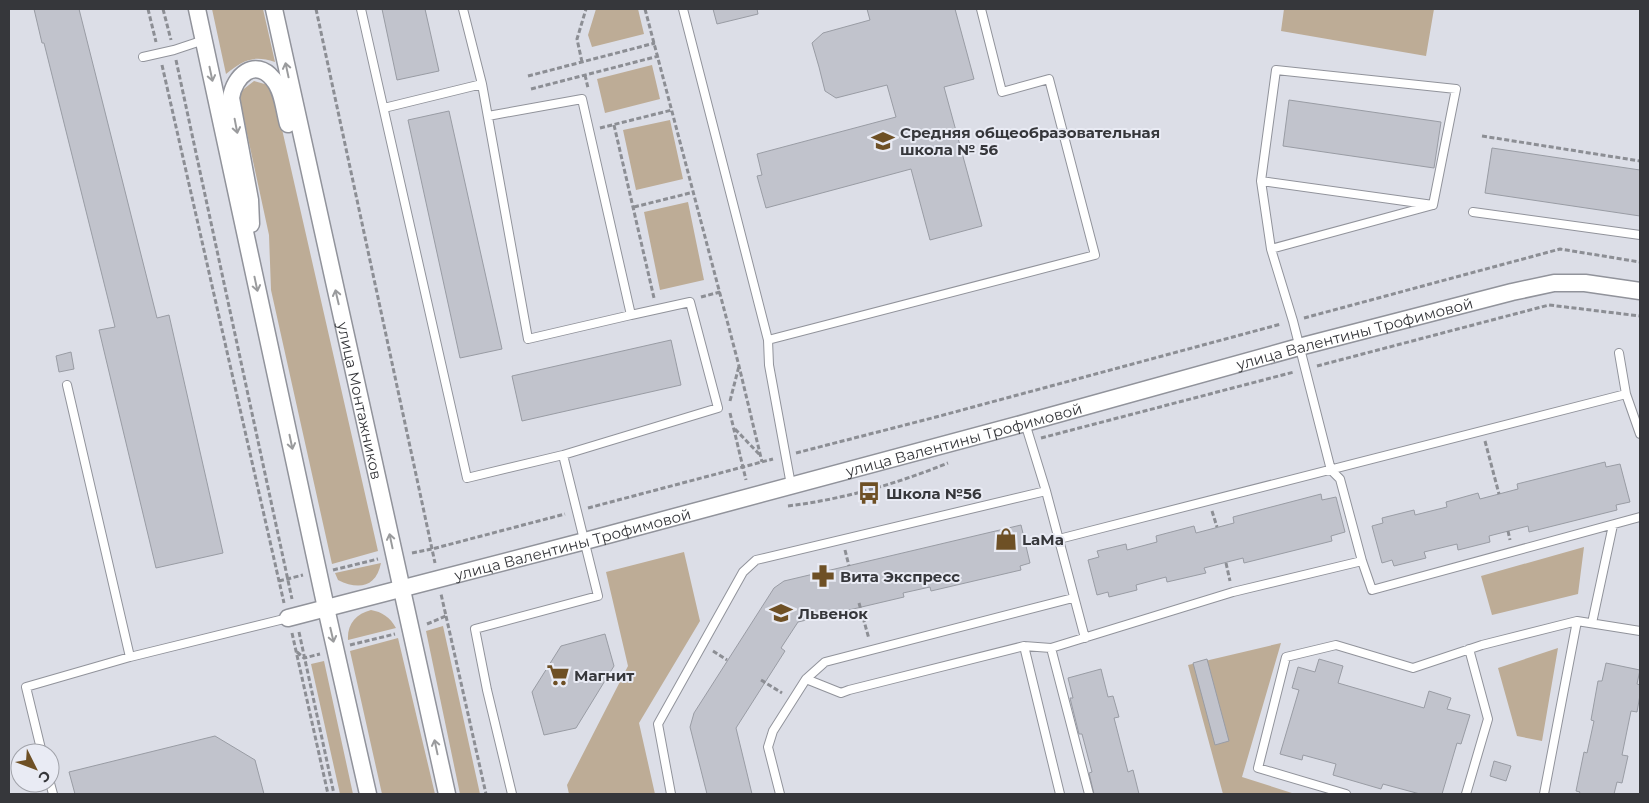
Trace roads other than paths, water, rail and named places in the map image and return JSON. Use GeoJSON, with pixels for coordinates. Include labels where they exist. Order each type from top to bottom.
{"type":"FeatureCollection","features":[{"type":"Feature","properties":{"kind":"street"},"geometry":{"type":"LineString","coordinates":[[197,9],[368,794]]}},
{"type":"Feature","properties":{"kind":"street","name":"улица Монтажников"},"geometry":{"type":"LineString","coordinates":[[274,9],[447,794]]}},
{"type":"Feature","properties":{"kind":"street"},"geometry":{"type":"LineString","coordinates":[[251,261],[250,200],[231,98],[232,88],[238,77],[247,71],[257,69],[266,72],[273,78],[279,88],[297,162],[316,203]]}},
{"type":"Feature","properties":{"kind":"street","name":"улица Валентины Трофимовой"},"geometry":{"type":"LineString","coordinates":[[292,617],[585,541],[1299,347],[1512,292],[1554,282],[1585,283],[1640,291]]}},
{"type":"Feature","properties":{"kind":"lane"},"geometry":{"type":"LineString","coordinates":[[361,9],[467,478],[563,454],[718,408],[690,302],[528,339],[482,84],[464,9]]}},
{"type":"Feature","properties":{"kind":"lane"},"geometry":{"type":"LineString","coordinates":[[683,9],[768,340],[769,365],[791,485]]}},
{"type":"Feature","properties":{"kind":"lane"},"geometry":{"type":"LineString","coordinates":[[768,340],[1095,255],[1050,79],[1002,92],[981,9]]}},
{"type":"Feature","properties":{"kind":"lane"},"geometry":{"type":"LineString","coordinates":[[143,57],[174,50],[204,40]]}},
{"type":"Feature","properties":{"kind":"lane"},"geometry":{"type":"LineString","coordinates":[[1432,205],[1456,88],[1276,70],[1261,181],[1271,249],[1320,420],[1331,470],[1340,478],[1362,561],[1372,590],[1640,517]]}},
{"type":"Feature","properties":{"kind":"lane"},"geometry":{"type":"LineString","coordinates":[[384,108],[482,84]]}},
{"type":"Feature","properties":{"kind":"lane"},"geometry":{"type":"LineString","coordinates":[[488,116],[582,99],[631,315]]}},
{"type":"Feature","properties":{"kind":"lane"},"geometry":{"type":"LineString","coordinates":[[1261,181],[1432,205]]}},
{"type":"Feature","properties":{"kind":"lane"},"geometry":{"type":"LineString","coordinates":[[1271,249],[1432,205]]}},
{"type":"Feature","properties":{"kind":"lane"},"geometry":{"type":"LineString","coordinates":[[1473,212],[1640,235]]}},
{"type":"Feature","properties":{"kind":"lane"},"geometry":{"type":"LineString","coordinates":[[1619,353],[1626,394],[1640,434]]}},
{"type":"Feature","properties":{"kind":"lane"},"geometry":{"type":"LineString","coordinates":[[67,385],[130,657]]}},
{"type":"Feature","properties":{"kind":"lane"},"geometry":{"type":"LineString","coordinates":[[1059,539],[1626,394]]}},
{"type":"Feature","properties":{"kind":"lane"},"geometry":{"type":"LineString","coordinates":[[1025,423],[1046,491],[1085,638]]}},
{"type":"Feature","properties":{"kind":"lane"},"geometry":{"type":"LineString","coordinates":[[512,794],[474,629],[598,596],[563,454]]}},
{"type":"Feature","properties":{"kind":"lane"},"geometry":{"type":"LineString","coordinates":[[671,794],[658,724],[743,572],[756,560],[1046,491]]}},
{"type":"Feature","properties":{"kind":"lane"},"geometry":{"type":"LineString","coordinates":[[1592,623],[1612,525]]}},
{"type":"Feature","properties":{"kind":"lane"},"geometry":{"type":"LineString","coordinates":[[806,679],[841,693],[1024,646],[1051,648],[1233,592],[1362,561]]}},
{"type":"Feature","properties":{"kind":"lane"},"geometry":{"type":"LineString","coordinates":[[780,794],[768,747],[773,731],[806,679],[825,662],[1074,598]]}},
{"type":"Feature","properties":{"kind":"lane"},"geometry":{"type":"LineString","coordinates":[[40,743],[26,687],[130,657],[292,617]]}},
{"type":"Feature","properties":{"kind":"lane"},"geometry":{"type":"LineString","coordinates":[[1544,794],[1577,621]]}},
{"type":"Feature","properties":{"kind":"lane"},"geometry":{"type":"LineString","coordinates":[[1346,794],[1258,768],[1286,657],[1336,645],[1413,668],[1469,649],[1577,621],[1640,631]]}},
{"type":"Feature","properties":{"kind":"lane"},"geometry":{"type":"LineString","coordinates":[[1024,646],[1060,794]]}},
{"type":"Feature","properties":{"kind":"lane"},"geometry":{"type":"LineString","coordinates":[[1051,648],[1089,794]]}},
{"type":"Feature","properties":{"kind":"lane"},"geometry":{"type":"LineString","coordinates":[[1466,794],[1488,719],[1469,649]]}},
{"type":"Feature","properties":{"kind":"place","name":"Средняя общеобразовательная школа № 56"},"geometry":{"type":"Point","coordinates":[883,141]}},
{"type":"Feature","properties":{"kind":"place","name":"Школа №56"},"geometry":{"type":"Point","coordinates":[869,493]}},
{"type":"Feature","properties":{"kind":"place","name":"LaMa"},"geometry":{"type":"Point","coordinates":[1006,539]}},
{"type":"Feature","properties":{"kind":"place","name":"Вита Экспресс"},"geometry":{"type":"Point","coordinates":[823,576]}},
{"type":"Feature","properties":{"kind":"place","name":"Львенок"},"geometry":{"type":"Point","coordinates":[781,613]}},
{"type":"Feature","properties":{"kind":"place","name":"Магнит"},"geometry":{"type":"Point","coordinates":[558,675]}}]}
